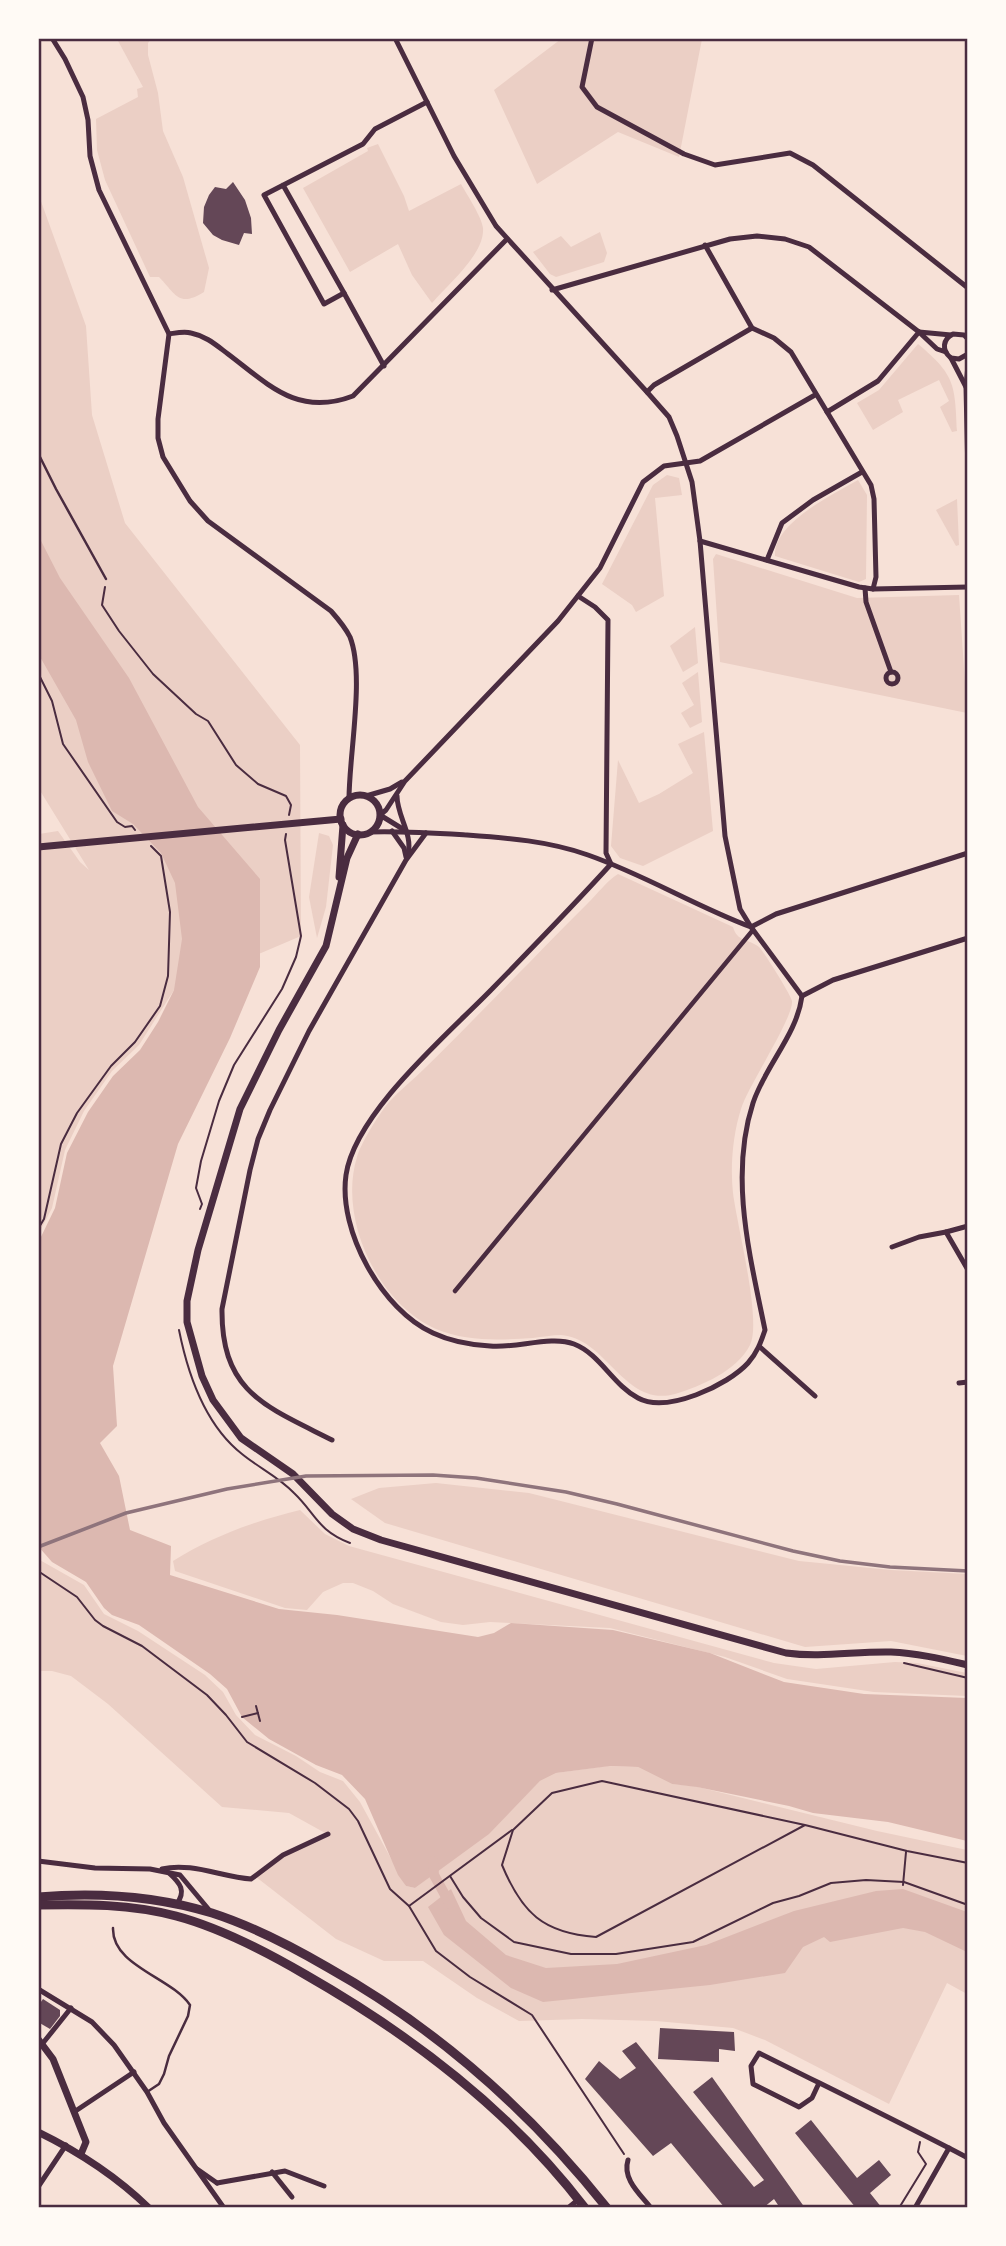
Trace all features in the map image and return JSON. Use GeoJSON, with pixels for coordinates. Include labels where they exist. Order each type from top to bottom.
{"type":"FeatureCollection","features":[{"type":"Feature","properties":{"kind":"highway"},"geometry":{"type":"LineString","coordinates":[[38,1897],[103,1894],[176,1905],[212,1913],[285,1942],[354,1982],[413,2021],[478,2072],[551,2141],[607,2207]]}},
{"type":"Feature","properties":{"kind":"highway"},"geometry":{"type":"LineString","coordinates":[[38,1905],[102,1905],[174,1916],[208,1926],[278,1959],[345,1998],[468,2086],[539,2154],[585,2207]]}},
{"type":"Feature","properties":{"kind":"street"},"geometry":{"type":"LineString","coordinates":[[51,38],[83,97],[88,120],[90,156],[99,190],[169,334],[158,418],[163,457],[190,501],[208,521],[331,611],[343,624],[351,640],[356,680],[349,799]]}},
{"type":"Feature","properties":{"kind":"street"},"geometry":{"type":"LineString","coordinates":[[57,46],[59,38]]}},
{"type":"Feature","properties":{"kind":"street"},"geometry":{"type":"LineString","coordinates":[[395,38],[454,156],[495,226],[668,417],[687,463],[700,541],[725,836],[740,909],[802,996],[791,1029],[754,1101],[745,1131],[741,1164],[742,1197],[765,1330],[760,1347],[751,1361],[724,1381],[667,1403],[639,1399],[625,1390],[587,1352],[574,1344],[562,1341],[491,1346],[451,1340],[432,1333],[410,1318],[388,1297],[364,1262],[351,1226],[345,1196],[346,1174],[365,1128],[379,1107],[611,864]]}},
{"type":"Feature","properties":{"kind":"street"},"geometry":{"type":"LineString","coordinates":[[592,38],[582,87],[597,107],[684,154],[715,165],[790,153],[813,165],[968,288]]}},
{"type":"Feature","properties":{"kind":"street"},"geometry":{"type":"LineString","coordinates":[[344,292],[324,304],[264,195],[363,144],[375,129],[428,102]]}},
{"type":"Feature","properties":{"kind":"street"},"geometry":{"type":"LineString","coordinates":[[283,185],[384,366]]}},
{"type":"Feature","properties":{"kind":"street"},"geometry":{"type":"LineString","coordinates":[[552,290],[730,239],[757,236],[785,239],[810,247],[937,349],[946,352],[965,387]]}},
{"type":"Feature","properties":{"kind":"street"},"geometry":{"type":"LineString","coordinates":[[169,334],[188,332],[206,338],[283,394],[316,404],[337,402],[353,396],[507,239]]}},
{"type":"Feature","properties":{"kind":"street"},"geometry":{"type":"LineString","coordinates":[[705,245],[752,328],[784,345],[791,352],[871,485],[874,499],[876,577],[873,589]]}},
{"type":"Feature","properties":{"kind":"street"},"geometry":{"type":"LineString","coordinates":[[919,332],[951,335],[968,327]]}},
{"type":"Feature","properties":{"kind":"street"},"geometry":{"type":"LineString","coordinates":[[647,392],[654,385],[752,328]]}},
{"type":"Feature","properties":{"kind":"street"},"geometry":{"type":"LineString","coordinates":[[827,412],[878,381],[919,332]]}},
{"type":"Feature","properties":{"kind":"street"},"geometry":{"type":"LineString","coordinates":[[958,333],[968,339]]}},
{"type":"Feature","properties":{"kind":"street"},"geometry":{"type":"LineString","coordinates":[[946,352],[946,340],[951,335]]}},
{"type":"Feature","properties":{"kind":"street"},"geometry":{"type":"LineString","coordinates":[[951,358],[959,359],[967,355]]}},
{"type":"Feature","properties":{"kind":"street"},"geometry":{"type":"LineString","coordinates":[[968,365],[965,387],[968,475]]}},
{"type":"Feature","properties":{"kind":"street"},"geometry":{"type":"LineString","coordinates":[[380,814],[405,781],[558,621],[578,596],[600,568],[643,482],[664,467],[700,461],[815,395]]}},
{"type":"Feature","properties":{"kind":"street"},"geometry":{"type":"LineString","coordinates":[[767,560],[782,523],[813,500],[862,472]]}},
{"type":"Feature","properties":{"kind":"street"},"geometry":{"type":"LineString","coordinates":[[700,541],[865,588],[968,587]]}},
{"type":"Feature","properties":{"kind":"street"},"geometry":{"type":"LineString","coordinates":[[865,588],[866,602],[891,672]]}},
{"type":"Feature","properties":{"kind":"street"},"geometry":{"type":"LineString","coordinates":[[578,596],[608,620],[606,853],[611,864]]}},
{"type":"Feature","properties":{"kind":"street"},"geometry":{"type":"LineString","coordinates":[[366,796],[405,781]]}},
{"type":"Feature","properties":{"kind":"street"},"geometry":{"type":"LineString","coordinates":[[335,909],[341,808],[349,799],[360,795],[376,803],[380,814],[378,825],[370,832]]}},
{"type":"Feature","properties":{"kind":"street"},"geometry":{"type":"LineString","coordinates":[[397,795],[409,848],[406,860]]}},
{"type":"Feature","properties":{"kind":"street"},"geometry":{"type":"LineString","coordinates":[[380,814],[406,831]]}},
{"type":"Feature","properties":{"kind":"street"},"geometry":{"type":"LineString","coordinates":[[39,847],[314,821],[342,822],[358,834],[406,831],[537,842],[586,854],[611,864],[752,928]]}},
{"type":"Feature","properties":{"kind":"street"},"geometry":{"type":"LineString","coordinates":[[392,831],[404,848],[406,860]]}},
{"type":"Feature","properties":{"kind":"street"},"geometry":{"type":"LineString","coordinates":[[331,1440],[265,1406],[249,1393],[228,1357],[222,1332],[222,1309],[250,1170],[262,1129],[309,1031],[406,860],[426,832]]}},
{"type":"Feature","properties":{"kind":"street"},"geometry":{"type":"LineString","coordinates":[[358,834],[347,858],[326,946],[279,1030],[240,1109],[198,1251],[187,1301],[187,1322],[202,1376],[213,1401],[234,1429],[256,1450],[293,1474],[332,1514],[353,1529],[381,1540],[786,1653],[817,1656],[889,1652],[968,1665]]}},
{"type":"Feature","properties":{"kind":"street"},"geometry":{"type":"LineString","coordinates":[[455,1291],[752,928],[776,914],[968,853]]}},
{"type":"Feature","properties":{"kind":"street"},"geometry":{"type":"LineString","coordinates":[[802,996],[833,980],[968,938]]}},
{"type":"Feature","properties":{"kind":"street"},"geometry":{"type":"LineString","coordinates":[[892,1247],[919,1237],[968,1226]]}},
{"type":"Feature","properties":{"kind":"street"},"geometry":{"type":"LineString","coordinates":[[946,1232],[968,1270]]}},
{"type":"Feature","properties":{"kind":"street"},"geometry":{"type":"LineString","coordinates":[[760,1347],[815,1396]]}},
{"type":"Feature","properties":{"kind":"street"},"geometry":{"type":"LineString","coordinates":[[959,1383],[968,1382]]}},
{"type":"Feature","properties":{"kind":"street"},"geometry":{"type":"LineString","coordinates":[[968,1606],[968,1612]]}},
{"type":"Feature","properties":{"kind":"street"},"geometry":{"type":"LineString","coordinates":[[38,1861],[96,1868],[159,1870],[181,1867],[251,1879],[283,1855],[328,1835]]}},
{"type":"Feature","properties":{"kind":"street"},"geometry":{"type":"LineString","coordinates":[[159,1870],[183,1877],[212,1913]]}},
{"type":"Feature","properties":{"kind":"street"},"geometry":{"type":"LineString","coordinates":[[169,1873],[177,1880],[182,1890],[181,1899],[176,1905]]}},
{"type":"Feature","properties":{"kind":"street"},"geometry":{"type":"LineString","coordinates":[[38,1989],[71,2008],[104,2034],[134,2072],[164,2123],[224,2207]]}},
{"type":"Feature","properties":{"kind":"street"},"geometry":{"type":"LineString","coordinates":[[71,2008],[41,2041],[53,2059],[86,2142],[81,2154]]}},
{"type":"Feature","properties":{"kind":"street"},"geometry":{"type":"LineString","coordinates":[[819,2083],[812,2098],[799,2107],[753,2084],[751,2066],[759,2053],[819,2083],[923,2136],[968,2158]]}},
{"type":"Feature","properties":{"kind":"street"},"geometry":{"type":"LineString","coordinates":[[74,2112],[134,2072]]}},
{"type":"Feature","properties":{"kind":"street"},"geometry":{"type":"LineString","coordinates":[[38,2132],[81,2154],[149,2207]]}},
{"type":"Feature","properties":{"kind":"street"},"geometry":{"type":"LineString","coordinates":[[38,2186],[66,2145]]}},
{"type":"Feature","properties":{"kind":"street"},"geometry":{"type":"LineString","coordinates":[[915,2207],[949,2148]]}},
{"type":"Feature","properties":{"kind":"street"},"geometry":{"type":"LineString","coordinates":[[628,2160],[626,2167],[629,2179],[651,2207]]}},
{"type":"Feature","properties":{"kind":"street"},"geometry":{"type":"LineString","coordinates":[[193,2166],[217,2183],[285,2171],[324,2186]]}},
{"type":"Feature","properties":{"kind":"street"},"geometry":{"type":"LineString","coordinates":[[272,2172],[292,2197]]}},
{"type":"Feature","properties":{"kind":"street"},"geometry":{"type":"LineString","coordinates":[[213,2194],[217,2183]]}},
{"type":"Feature","properties":{"kind":"street"},"geometry":{"type":"LineString","coordinates":[[568,2207],[579,2199]]}},
{"type":"Feature","properties":{"kind":"lane"},"geometry":{"type":"LineString","coordinates":[[38,453],[106,579]]}},
{"type":"Feature","properties":{"kind":"lane"},"geometry":{"type":"LineString","coordinates":[[113,1928],[114,1941],[121,1952],[174,1989],[190,2005],[164,2074],[159,2084],[147,2092]]}},
{"type":"Feature","properties":{"kind":"path"},"geometry":{"type":"LineString","coordinates":[[106,579],[102,605],[118,631],[153,674],[196,714],[208,720],[236,765],[258,784],[286,796],[291,805],[289,817]]}},
{"type":"Feature","properties":{"kind":"path"},"geometry":{"type":"LineString","coordinates":[[38,673],[52,701],[63,744],[117,822],[125,827],[132,826],[137,832]]}},
{"type":"Feature","properties":{"kind":"path"},"geometry":{"type":"LineString","coordinates":[[202,1204],[196,1188],[219,1101],[234,1065],[282,989],[296,957],[301,936],[285,840],[286,829]]}},
{"type":"Feature","properties":{"kind":"path"},"geometry":{"type":"LineString","coordinates":[[38,1229],[44,1219],[61,1144],[77,1113],[111,1066],[135,1042],[160,1006],[168,976],[170,912],[160,856],[151,846]]}},
{"type":"Feature","properties":{"kind":"path"},"geometry":{"type":"LineString","coordinates":[[298,1495],[325,1529],[350,1543]]}},
{"type":"Feature","properties":{"kind":"path"},"geometry":{"type":"LineString","coordinates":[[38,1571],[77,1597],[103,1626],[142,1646],[207,1695],[247,1742],[315,1783],[349,1809],[358,1821],[390,1889],[409,1906],[436,1951],[470,1977],[532,2015],[628,2160]]}},
{"type":"Feature","properties":{"kind":"path"},"geometry":{"type":"LineString","coordinates":[[897,1660],[968,1678]]}},
{"type":"Feature","properties":{"kind":"path"},"geometry":{"type":"LineString","coordinates":[[256,1706],[260,1721]]}},
{"type":"Feature","properties":{"kind":"path"},"geometry":{"type":"LineString","coordinates":[[242,1717],[258,1713]]}},
{"type":"Feature","properties":{"kind":"path"},"geometry":{"type":"LineString","coordinates":[[409,1906],[513,1830],[552,1793],[602,1781],[968,1863]]}},
{"type":"Feature","properties":{"kind":"path"},"geometry":{"type":"LineString","coordinates":[[513,1830],[502,1865],[514,1893],[536,1917],[552,1928],[575,1935],[596,1937],[805,1825]]}},
{"type":"Feature","properties":{"kind":"path"},"geometry":{"type":"LineString","coordinates":[[904,1883],[906,1851]]}},
{"type":"Feature","properties":{"kind":"path"},"geometry":{"type":"LineString","coordinates":[[450,1876],[481,1918],[514,1942],[571,1954],[616,1954],[693,1942],[773,1903],[831,1883],[866,1880],[904,1883],[968,1905]]}},
{"type":"Feature","properties":{"kind":"path"},"geometry":{"type":"LineString","coordinates":[[899,2207],[926,2164],[918,2152],[923,2136]]}},
{"type":"Feature","properties":{"kind":"shaded area"},"geometry":{"type":"Polygon","coordinates":[[[117,39],[151,39],[148,43],[148,55],[158,93],[163,131],[183,177],[209,268],[204,292],[195,297],[178,297],[159,277],[150,277],[105,180],[97,150],[96,119],[138,97],[137,89],[143,87],[117,39]]]}},
{"type":"Feature","properties":{"kind":"shaded area"},"geometry":{"type":"Polygon","coordinates":[[[561,39],[702,39],[679,157],[618,132],[537,184],[494,90],[561,39]]]}},
{"type":"Feature","properties":{"kind":"shaded area"},"geometry":{"type":"Polygon","coordinates":[[[378,144],[409,211],[461,184],[482,223],[482,238],[472,258],[432,303],[412,275],[398,244],[350,272],[303,188],[368,151],[367,148],[378,144]]]}},
{"type":"Feature","properties":{"kind":"shaded area"},"geometry":{"type":"Polygon","coordinates":[[[38,193],[86,326],[92,415],[125,523],[300,745],[301,936],[174,990],[139,1045],[112,1071],[84,1111],[65,1150],[52,1208],[39,1233],[39,834],[58,831],[89,870],[39,789],[38,193]]]}},
{"type":"Feature","properties":{"kind":"shaded area"},"geometry":{"type":"Polygon","coordinates":[[[600,232],[607,253],[604,262],[556,277],[550,274],[533,252],[561,236],[571,247],[600,232]]]}},
{"type":"Feature","properties":{"kind":"shaded area"},"geometry":{"type":"Polygon","coordinates":[[[918,344],[939,364],[951,382],[957,431],[952,432],[940,407],[949,401],[939,380],[898,400],[903,412],[873,430],[857,403],[879,390],[918,344]]]}},
{"type":"Feature","properties":{"kind":"shaded area"},"geometry":{"type":"Polygon","coordinates":[[[667,475],[679,478],[682,495],[655,498],[664,596],[636,612],[632,605],[602,584],[653,485],[667,475]]]}},
{"type":"Feature","properties":{"kind":"shaded area"},"geometry":{"type":"Polygon","coordinates":[[[858,480],[867,495],[866,579],[859,582],[775,556],[777,544],[794,521],[821,501],[858,480]]]}},
{"type":"Feature","properties":{"kind":"shaded area"},"geometry":{"type":"Polygon","coordinates":[[[957,499],[959,545],[956,546],[936,510],[957,499]]]}},
{"type":"Feature","properties":{"kind":"shaded area"},"geometry":{"type":"Polygon","coordinates":[[[38,535],[60,578],[129,678],[198,807],[260,879],[260,967],[230,1038],[178,1144],[113,1366],[117,1426],[100,1443],[119,1476],[130,1530],[171,1546],[170,1575],[279,1609],[337,1615],[478,1637],[494,1633],[511,1623],[613,1630],[710,1653],[784,1682],[864,1694],[967,1698],[967,1841],[888,1822],[813,1813],[672,1784],[638,1767],[610,1766],[556,1773],[540,1781],[489,1834],[415,1888],[406,1886],[398,1875],[365,1799],[342,1775],[316,1765],[269,1739],[242,1717],[227,1689],[210,1674],[139,1625],[112,1615],[86,1582],[52,1562],[38,1546],[39,1241],[55,1208],[67,1153],[88,1112],[113,1076],[140,1050],[174,990],[182,939],[175,883],[161,853],[133,824],[112,811],[88,762],[76,720],[39,655],[38,535]]]}},
{"type":"Feature","properties":{"kind":"shaded area"},"geometry":{"type":"Polygon","coordinates":[[[716,554],[857,598],[959,595],[967,713],[720,662],[713,559],[716,554]]]}},
{"type":"Feature","properties":{"kind":"shaded area"},"geometry":{"type":"Polygon","coordinates":[[[695,627],[698,663],[683,672],[670,646],[695,627]]]}},
{"type":"Feature","properties":{"kind":"shaded area"},"geometry":{"type":"Polygon","coordinates":[[[698,672],[702,722],[690,728],[681,713],[694,705],[682,683],[698,672]]]}},
{"type":"Feature","properties":{"kind":"shaded area"},"geometry":{"type":"Polygon","coordinates":[[[704,732],[713,831],[643,866],[620,858],[611,846],[618,760],[639,803],[693,773],[678,744],[704,732]]]}},
{"type":"Feature","properties":{"kind":"shaded area"},"geometry":{"type":"Polygon","coordinates":[[[319,833],[329,836],[333,845],[326,907],[317,938],[309,897],[319,833]]]}},
{"type":"Feature","properties":{"kind":"shaded area"},"geometry":{"type":"Polygon","coordinates":[[[618,874],[733,927],[740,938],[759,947],[792,1001],[786,1021],[745,1098],[734,1139],[732,1183],[751,1295],[753,1333],[750,1345],[727,1370],[707,1382],[675,1394],[657,1396],[642,1391],[629,1382],[591,1347],[577,1339],[561,1335],[521,1339],[460,1336],[436,1329],[415,1317],[396,1300],[367,1256],[353,1206],[357,1157],[362,1144],[389,1102],[618,874]]]}},
{"type":"Feature","properties":{"kind":"shaded area"},"geometry":{"type":"Polygon","coordinates":[[[436,1483],[529,1493],[799,1561],[967,1574],[967,1656],[891,1641],[805,1647],[385,1523],[351,1499],[379,1488],[436,1483]]]}},
{"type":"Feature","properties":{"kind":"shaded area"},"geometry":{"type":"Polygon","coordinates":[[[300,1510],[325,1534],[349,1546],[774,1663],[816,1669],[895,1662],[917,1663],[967,1673],[967,1696],[874,1692],[787,1679],[725,1657],[610,1628],[490,1622],[463,1625],[441,1622],[393,1604],[373,1591],[353,1583],[343,1583],[323,1592],[307,1610],[285,1608],[175,1571],[173,1561],[203,1544],[251,1524],[300,1510]]]}},
{"type":"Feature","properties":{"kind":"shaded area"},"geometry":{"type":"Polygon","coordinates":[[[38,1559],[84,1585],[104,1614],[138,1631],[205,1675],[223,1692],[236,1715],[255,1735],[320,1772],[343,1781],[360,1802],[406,1886],[415,1888],[494,1828],[540,1781],[556,1773],[607,1766],[638,1767],[672,1784],[694,1786],[967,1850],[967,1994],[947,1983],[889,2104],[765,2040],[733,2028],[656,2021],[519,2021],[477,1998],[423,1961],[384,1961],[336,1939],[256,1877],[283,1855],[327,1834],[289,1813],[222,1807],[108,1704],[71,1676],[39,1671],[38,1559]]]}},
{"type":"Feature","properties":{"kind":"shaded area"},"geometry":{"type":"Polygon","coordinates":[[[451,1889],[466,1921],[506,1955],[546,1968],[617,1964],[706,1945],[794,1911],[876,1891],[903,1889],[967,1912],[967,1952],[925,1932],[903,1928],[830,1942],[824,1937],[803,1947],[785,1973],[710,1985],[543,2002],[511,1988],[444,1935],[428,1907],[451,1889]]]}},
{"type":"Feature","properties":{"kind":"building"},"geometry":{"type":"Polygon","coordinates":[[[233,182],[245,200],[251,218],[252,234],[244,233],[239,245],[213,235],[203,223],[204,207],[209,195],[215,187],[226,189],[233,182]]]}},
{"type":"Feature","properties":{"kind":"building"},"geometry":{"type":"Polygon","coordinates":[[[43,1999],[60,2010],[60,2016],[50,2029],[38,2022],[38,2006],[43,1999]]]}},
{"type":"Feature","properties":{"kind":"building"},"geometry":{"type":"Polygon","coordinates":[[[660,2028],[734,2032],[735,2051],[719,2049],[719,2062],[658,2059],[660,2028]]]}},
{"type":"Feature","properties":{"kind":"building"},"geometry":{"type":"Polygon","coordinates":[[[636,2042],[754,2187],[764,2180],[693,2092],[712,2077],[805,2208],[780,2208],[774,2199],[763,2208],[725,2208],[671,2143],[653,2156],[585,2079],[599,2061],[620,2079],[636,2068],[622,2051],[636,2042]]]}},
{"type":"Feature","properties":{"kind":"building"},"geometry":{"type":"Polygon","coordinates":[[[811,2120],[857,2178],[879,2160],[891,2175],[870,2193],[882,2208],[856,2208],[795,2133],[811,2120]]]}},
{"type":"Feature","properties":{"kind":"waterway"},"geometry":{"type":"LineString","coordinates":[[433,1861],[434,1875],[450,1904]]}},
{"type":"Feature","properties":{"kind":"railway"},"geometry":{"type":"LineString","coordinates":[[38,1547],[126,1513],[227,1489],[306,1476],[433,1475],[476,1478],[566,1492],[840,1561],[968,1571]]}}]}
